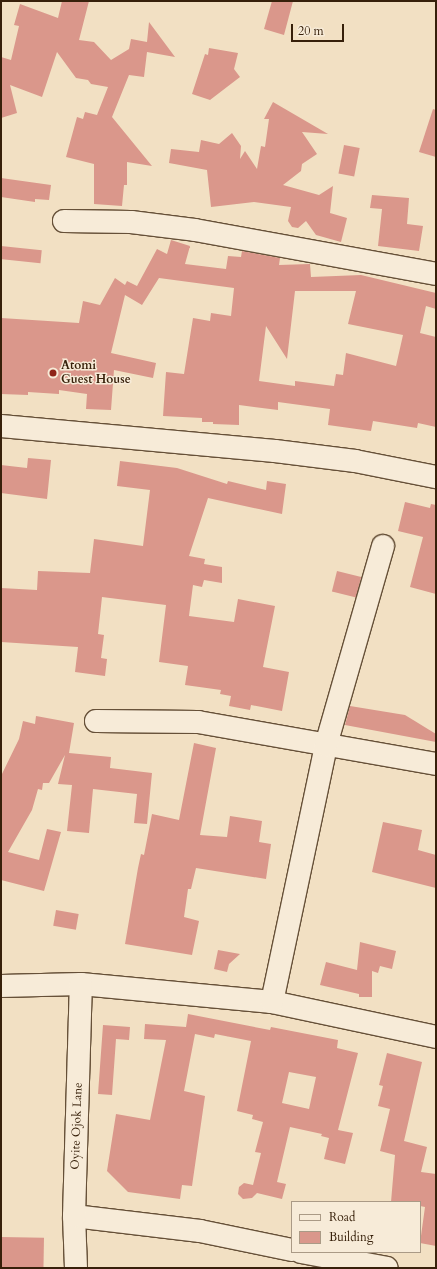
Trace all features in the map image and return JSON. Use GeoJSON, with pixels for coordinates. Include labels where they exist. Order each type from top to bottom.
{"type":"FeatureCollection","features":[{"type":"Feature","properties":{"kind":"street"},"geometry":{"type":"LineString","coordinates":[[64,221],[131,222],[195,230],[436,274]]}},
{"type":"Feature","properties":{"kind":"street"},"geometry":{"type":"LineString","coordinates":[[1,426],[275,451],[355,461],[436,477]]}},
{"type":"Feature","properties":{"kind":"street"},"geometry":{"type":"LineString","coordinates":[[272,1002],[326,745],[383,546]]}},
{"type":"Feature","properties":{"kind":"street"},"geometry":{"type":"LineString","coordinates":[[96,721],[198,722],[436,764]]}},
{"type":"Feature","properties":{"kind":"street"},"geometry":{"type":"LineString","coordinates":[[1,986],[81,984],[272,1002],[436,1037]]}},
{"type":"Feature","properties":{"kind":"street","name":"Oyite Ojok Lane"},"geometry":{"type":"LineString","coordinates":[[76,1268],[74,1216],[81,984]]}},
{"type":"Feature","properties":{"kind":"street"},"geometry":{"type":"LineString","coordinates":[[74,1216],[200,1231],[291,1250]]}},
{"type":"Feature","properties":{"kind":"street"},"geometry":{"type":"LineString","coordinates":[[309,1258],[387,1268]]}},
{"type":"Feature","properties":{"kind":"building"},"geometry":{"type":"Polygon","coordinates":[[[62,1],[89,1],[79,40],[94,42],[111,60],[129,49],[131,39],[147,42],[149,22],[175,57],[147,52],[144,77],[129,75],[112,117],[152,166],[127,162],[127,185],[124,185],[122,206],[94,204],[94,164],[66,157],[77,117],[83,119],[85,112],[97,115],[108,87],[91,84],[88,80],[76,78],[57,52],[42,97],[10,85],[17,113],[1,118],[1,57],[11,60],[19,26],[14,25],[20,4],[58,18],[62,1]]]}},
{"type":"Feature","properties":{"kind":"building"},"geometry":{"type":"Polygon","coordinates":[[[272,1],[293,1],[284,35],[264,29],[272,1]]]}},
{"type":"Feature","properties":{"kind":"building"},"geometry":{"type":"Polygon","coordinates":[[[209,48],[238,53],[234,69],[240,77],[210,100],[192,94],[205,54],[208,55],[209,48]]]}},
{"type":"Feature","properties":{"kind":"building"},"geometry":{"type":"Polygon","coordinates":[[[273,102],[328,134],[302,132],[317,154],[302,164],[301,171],[283,185],[319,195],[333,186],[330,213],[347,218],[341,242],[316,235],[306,221],[298,228],[292,227],[288,221],[291,207],[254,202],[211,207],[207,170],[169,163],[171,149],[199,152],[201,140],[219,144],[232,133],[241,146],[240,159],[245,151],[257,169],[261,146],[265,147],[269,119],[264,119],[273,102]]]}},
{"type":"Feature","properties":{"kind":"building"},"geometry":{"type":"Polygon","coordinates":[[[433,109],[436,110],[436,157],[419,152],[433,109]]]}},
{"type":"Feature","properties":{"kind":"building"},"geometry":{"type":"Polygon","coordinates":[[[344,145],[360,148],[354,177],[338,173],[344,145]]]}},
{"type":"Feature","properties":{"kind":"building"},"geometry":{"type":"Polygon","coordinates":[[[1,178],[51,185],[49,200],[35,199],[35,202],[1,197],[1,178]]]}},
{"type":"Feature","properties":{"kind":"building"},"geometry":{"type":"Polygon","coordinates":[[[372,195],[409,198],[407,224],[423,226],[419,251],[378,246],[382,209],[370,208],[372,195]]]}},
{"type":"Feature","properties":{"kind":"building"},"geometry":{"type":"Polygon","coordinates":[[[171,240],[190,246],[185,264],[226,269],[228,256],[241,257],[242,251],[280,258],[279,265],[310,264],[311,277],[361,275],[436,293],[436,309],[426,306],[420,333],[436,337],[436,427],[418,423],[417,428],[373,421],[371,431],[328,425],[330,409],[278,402],[278,410],[239,405],[239,425],[202,422],[202,418],[163,416],[166,372],[184,374],[193,318],[210,321],[211,313],[231,316],[234,288],[159,278],[142,305],[125,295],[111,353],[156,363],[153,378],[114,370],[111,410],[86,409],[87,394],[59,390],[59,394],[28,392],[28,395],[1,394],[1,318],[79,323],[83,301],[100,305],[115,278],[125,285],[127,281],[137,286],[157,249],[167,254],[171,240]],[[295,291],[287,359],[266,326],[259,381],[295,386],[295,381],[334,386],[336,374],[343,375],[346,353],[396,366],[403,335],[348,324],[356,291],[295,291]]]}},
{"type":"Feature","properties":{"kind":"building"},"geometry":{"type":"Polygon","coordinates":[[[1,246],[42,250],[40,263],[1,259],[1,246]]]}},
{"type":"Feature","properties":{"kind":"building"},"geometry":{"type":"Polygon","coordinates":[[[28,458],[51,460],[47,499],[1,493],[1,465],[27,468],[28,458]]]}},
{"type":"Feature","properties":{"kind":"building"},"geometry":{"type":"Polygon","coordinates":[[[120,461],[177,468],[227,484],[228,481],[266,490],[267,481],[286,484],[282,514],[208,498],[189,556],[205,559],[204,564],[222,567],[222,583],[204,580],[202,587],[193,585],[189,616],[234,622],[238,599],[275,606],[263,667],[289,672],[282,711],[251,705],[250,710],[229,706],[231,696],[220,694],[221,690],[185,685],[188,666],[159,662],[166,605],[102,597],[98,634],[104,635],[101,658],[107,659],[105,676],[75,672],[78,647],[1,642],[1,588],[37,590],[38,571],[90,573],[94,539],[143,546],[150,490],[117,486],[120,461]]]}},
{"type":"Feature","properties":{"kind":"building"},"geometry":{"type":"Polygon","coordinates":[[[405,502],[430,508],[431,504],[436,505],[436,594],[410,587],[423,537],[398,531],[405,502]]]}},
{"type":"Feature","properties":{"kind":"building"},"geometry":{"type":"Polygon","coordinates":[[[337,571],[361,577],[356,597],[332,591],[337,571]]]}},
{"type":"Feature","properties":{"kind":"building"},"geometry":{"type":"Polygon","coordinates":[[[350,706],[405,715],[436,734],[436,742],[345,725],[350,706]]]}},
{"type":"Feature","properties":{"kind":"building"},"geometry":{"type":"Polygon","coordinates":[[[36,716],[74,723],[69,753],[111,757],[110,768],[152,773],[147,824],[134,823],[137,794],[93,789],[89,833],[67,831],[72,785],[58,784],[65,755],[49,783],[43,783],[42,790],[38,789],[32,810],[8,852],[39,860],[47,829],[61,832],[44,891],[1,880],[1,776],[19,739],[23,721],[35,724],[36,716]]]}},
{"type":"Feature","properties":{"kind":"building"},"geometry":{"type":"Polygon","coordinates":[[[194,743],[216,748],[200,835],[227,837],[230,816],[262,821],[259,842],[271,844],[266,879],[196,868],[191,889],[188,889],[184,917],[199,921],[192,955],[125,944],[138,868],[141,854],[144,855],[152,814],[179,820],[194,743]]]}},
{"type":"Feature","properties":{"kind":"building"},"geometry":{"type":"Polygon","coordinates":[[[383,822],[422,830],[418,850],[436,855],[436,888],[372,872],[383,822]]]}},
{"type":"Feature","properties":{"kind":"building"},"geometry":{"type":"Polygon","coordinates":[[[56,910],[79,914],[76,930],[53,926],[56,910]]]}},
{"type":"Feature","properties":{"kind":"building"},"geometry":{"type":"Polygon","coordinates":[[[360,942],[396,951],[392,969],[380,966],[378,973],[372,971],[372,997],[359,997],[359,994],[320,985],[326,962],[357,970],[360,942]]]}},
{"type":"Feature","properties":{"kind":"building"},"geometry":{"type":"Polygon","coordinates":[[[218,950],[240,954],[229,964],[227,972],[214,969],[218,950]]]}},
{"type":"Feature","properties":{"kind":"building"},"geometry":{"type":"Polygon","coordinates":[[[188,1014],[270,1030],[271,1027],[338,1040],[337,1048],[358,1053],[338,1130],[353,1133],[345,1164],[324,1159],[329,1138],[321,1136],[322,1134],[290,1127],[277,1182],[286,1184],[282,1199],[257,1193],[252,1198],[243,1199],[238,1194],[239,1187],[244,1183],[253,1185],[261,1153],[255,1152],[263,1122],[252,1119],[253,1115],[237,1111],[251,1041],[215,1034],[214,1038],[195,1034],[184,1091],[205,1096],[192,1186],[182,1185],[180,1199],[128,1192],[107,1171],[116,1114],[150,1120],[166,1040],[144,1039],[145,1024],[186,1027],[188,1014]],[[289,1072],[282,1103],[309,1109],[316,1077],[289,1072]]]}},
{"type":"Feature","properties":{"kind":"building"},"geometry":{"type":"Polygon","coordinates":[[[103,1025],[130,1027],[129,1040],[116,1039],[112,1095],[98,1094],[103,1025]]]}},
{"type":"Feature","properties":{"kind":"building"},"geometry":{"type":"Polygon","coordinates":[[[387,1053],[422,1062],[404,1141],[427,1147],[421,1172],[436,1174],[436,1246],[421,1243],[425,1207],[421,1206],[421,1201],[391,1201],[395,1155],[380,1151],[390,1109],[378,1106],[383,1086],[379,1085],[387,1053]]]}},
{"type":"Feature","properties":{"kind":"building"},"geometry":{"type":"Polygon","coordinates":[[[1,1237],[44,1238],[43,1268],[1,1268],[1,1237]]]}},
{"type":"Feature","properties":{"kind":"place","name":"Atomi Guest House"},"geometry":{"type":"Point","coordinates":[53,373]}}]}
